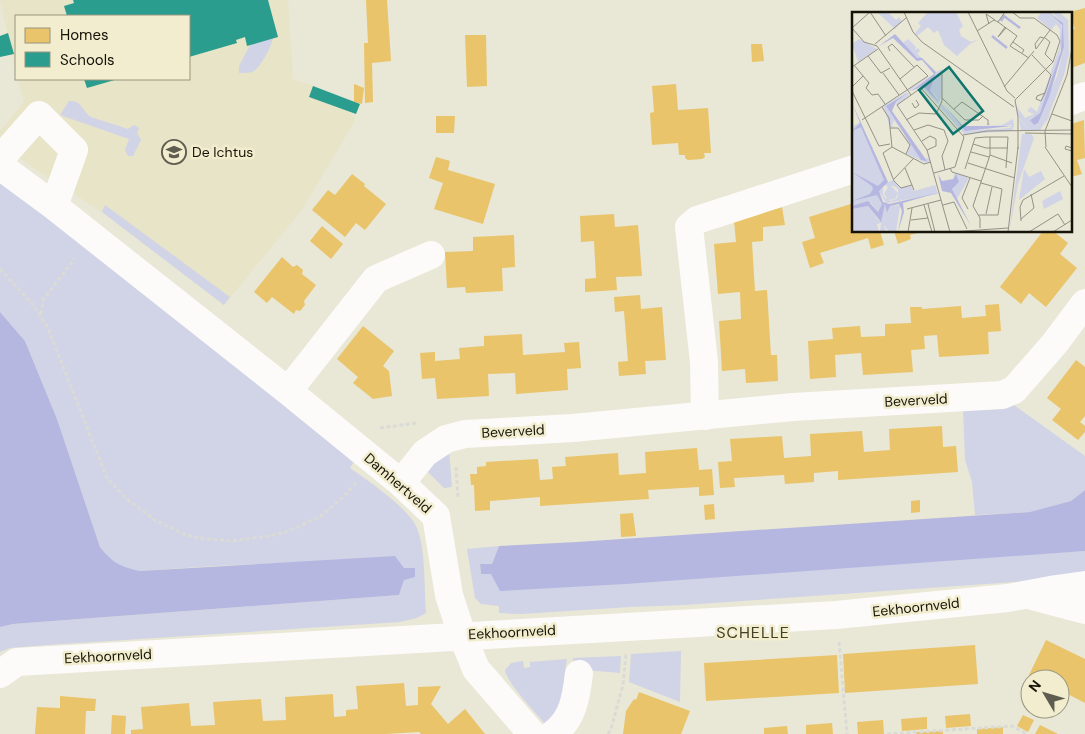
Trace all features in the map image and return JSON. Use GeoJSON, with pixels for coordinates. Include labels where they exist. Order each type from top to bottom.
{"type":"FeatureCollection","features":[{"type":"Feature","properties":{"kind":"street"},"geometry":{"type":"LineString","coordinates":[[1072,101],[1085,96]]}},
{"type":"Feature","properties":{"kind":"street"},"geometry":{"type":"LineString","coordinates":[[0,159],[39,115],[74,150],[54,206]]}},
{"type":"Feature","properties":{"kind":"street","name":"Damhertveld"},"geometry":{"type":"LineString","coordinates":[[0,166],[54,206],[92,238],[288,391],[372,459],[436,516],[449,595],[476,669],[532,734]]}},
{"type":"Feature","properties":{"kind":"street"},"geometry":{"type":"LineString","coordinates":[[705,416],[704,362],[689,227],[697,220],[852,170]]}},
{"type":"Feature","properties":{"kind":"street"},"geometry":{"type":"LineString","coordinates":[[288,391],[376,279],[431,255]]}},
{"type":"Feature","properties":{"kind":"street","name":"Beverveld"},"geometry":{"type":"LineString","coordinates":[[400,483],[425,453],[446,439],[465,434],[573,428],[793,407],[1002,395],[1014,390],[1055,343],[1085,303]]}},
{"type":"Feature","properties":{"kind":"street","name":"Eekhoornveld"},"geometry":{"type":"LineString","coordinates":[[0,674],[17,662],[836,615],[1028,595],[1056,588],[1085,585]]}},
{"type":"Feature","properties":{"kind":"street","name":"Eekhoornveld"},"geometry":{"type":"LineString","coordinates":[[1028,595],[1085,610]]}},
{"type":"Feature","properties":{"kind":"street"},"geometry":{"type":"LineString","coordinates":[[553,734],[564,726],[576,698],[579,674]]}},
{"type":"Feature","properties":{"kind":"path"},"geometry":{"type":"LineString","coordinates":[[40,314],[43,300],[92,238]]}},
{"type":"Feature","properties":{"kind":"path"},"geometry":{"type":"LineString","coordinates":[[0,269],[40,314],[48,328],[107,478],[128,500],[148,516],[186,535],[199,538],[232,541],[287,532],[321,516],[342,498],[356,484],[372,459]]}},
{"type":"Feature","properties":{"kind":"path"},"geometry":{"type":"LineString","coordinates":[[341,434],[424,422],[453,437]]}},
{"type":"Feature","properties":{"kind":"path"},"geometry":{"type":"LineString","coordinates":[[836,615],[847,734]]}},
{"type":"Feature","properties":{"kind":"path"},"geometry":{"type":"LineString","coordinates":[[608,734],[623,685],[626,652],[621,626]]}},
{"type":"Feature","properties":{"kind":"path"},"geometry":{"type":"LineString","coordinates":[[887,734],[1012,726],[1027,734]]}},
{"type":"Feature","properties":{"kind":"shaded area","name":"De Ichtus"},"geometry":{"type":"Polygon","coordinates":[[[0,0],[288,0],[293,79],[312,85],[355,117],[354,122],[302,210],[224,305],[102,212],[34,168],[0,142],[0,131],[24,102],[18,80],[190,80],[190,15],[15,15],[15,68],[0,0]]]}},
{"type":"Feature","properties":{"kind":"shaded area"},"geometry":{"type":"Polygon","coordinates":[[[273,38],[265,57],[258,67],[250,72],[239,73],[239,66],[250,45],[273,38]]]}},
{"type":"Feature","properties":{"kind":"shaded area"},"geometry":{"type":"Polygon","coordinates":[[[69,101],[77,102],[91,117],[128,129],[134,125],[139,128],[137,133],[141,140],[133,156],[128,156],[125,150],[129,139],[60,115],[69,101]]]}},
{"type":"Feature","properties":{"kind":"shaded area"},"geometry":{"type":"Polygon","coordinates":[[[0,180],[356,458],[350,468],[396,502],[416,526],[422,545],[426,613],[417,618],[400,622],[47,645],[10,648],[0,652],[0,627],[13,624],[399,595],[404,580],[304,562],[140,571],[123,568],[109,558],[100,547],[57,419],[25,341],[0,312],[0,180]]]}},
{"type":"Feature","properties":{"kind":"shaded area"},"geometry":{"type":"Polygon","coordinates":[[[105,205],[230,297],[224,305],[102,212],[105,205]]]}},
{"type":"Feature","properties":{"kind":"shaded area"},"geometry":{"type":"Polygon","coordinates":[[[1011,403],[1085,456],[1085,490],[1071,501],[1031,512],[975,515],[972,482],[965,460],[963,408],[1011,403]]]}},
{"type":"Feature","properties":{"kind":"shaded area"},"geometry":{"type":"Polygon","coordinates":[[[449,449],[452,487],[444,488],[426,470],[449,449]]]}},
{"type":"Feature","properties":{"kind":"shaded area"},"geometry":{"type":"Polygon","coordinates":[[[499,546],[492,564],[480,565],[481,574],[997,556],[1085,551],[1085,577],[684,605],[521,614],[499,613],[499,606],[481,604],[475,598],[467,549],[499,546]]]}},
{"type":"Feature","properties":{"kind":"shaded area"},"geometry":{"type":"Polygon","coordinates":[[[681,651],[680,702],[629,682],[631,654],[681,651]]]}},
{"type":"Feature","properties":{"kind":"shaded area"},"geometry":{"type":"Polygon","coordinates":[[[621,656],[620,673],[574,669],[573,658],[621,656]]]}},
{"type":"Feature","properties":{"kind":"shaded area"},"geometry":{"type":"Polygon","coordinates":[[[567,659],[564,679],[568,686],[561,707],[547,726],[511,683],[505,670],[511,663],[523,661],[524,668],[530,667],[530,662],[567,659]]]}},
{"type":"Feature","properties":{"kind":"water"},"geometry":{"type":"Polygon","coordinates":[[[0,312],[25,341],[57,419],[100,547],[108,557],[117,563],[140,571],[395,556],[404,568],[415,568],[415,577],[404,580],[399,595],[13,624],[0,627],[0,312]]]}},
{"type":"Feature","properties":{"kind":"water"},"geometry":{"type":"Polygon","coordinates":[[[1085,490],[1085,551],[625,584],[500,591],[491,574],[481,574],[480,564],[492,564],[499,546],[1030,512],[1071,501],[1085,490]]]}},
{"type":"Feature","properties":{"kind":"building: Homes"},"geometry":{"type":"Polygon","coordinates":[[[366,0],[387,0],[391,61],[372,63],[373,102],[365,103],[364,43],[368,43],[366,0]]]}},
{"type":"Feature","properties":{"kind":"building: Homes"},"geometry":{"type":"Polygon","coordinates":[[[1085,8],[1085,63],[1072,68],[1072,30],[1075,29],[1072,12],[1070,12],[1085,8]]]}},
{"type":"Feature","properties":{"kind":"building: Homes"},"geometry":{"type":"Polygon","coordinates":[[[465,35],[486,35],[487,86],[467,87],[465,35]]]}},
{"type":"Feature","properties":{"kind":"building: Homes"},"geometry":{"type":"Polygon","coordinates":[[[751,44],[762,44],[764,61],[752,62],[751,44]]]}},
{"type":"Feature","properties":{"kind":"building: Homes"},"geometry":{"type":"Polygon","coordinates":[[[354,84],[364,88],[362,104],[354,102],[354,84]]]}},
{"type":"Feature","properties":{"kind":"building: Homes"},"geometry":{"type":"Polygon","coordinates":[[[676,84],[678,110],[708,108],[711,153],[704,153],[705,157],[702,159],[688,160],[685,158],[685,155],[679,155],[678,143],[652,145],[650,113],[654,112],[652,86],[676,84]]]}},
{"type":"Feature","properties":{"kind":"building: Homes"},"geometry":{"type":"Polygon","coordinates":[[[436,116],[455,116],[454,133],[436,133],[436,116]]]}},
{"type":"Feature","properties":{"kind":"building: Homes"},"geometry":{"type":"Polygon","coordinates":[[[1084,120],[1085,158],[1077,160],[1082,174],[1072,177],[1072,124],[1084,120]]]}},
{"type":"Feature","properties":{"kind":"building: Homes"},"geometry":{"type":"Polygon","coordinates":[[[436,157],[450,161],[448,170],[495,184],[483,224],[434,209],[443,183],[429,178],[436,157]]]}},
{"type":"Feature","properties":{"kind":"building: Homes"},"geometry":{"type":"Polygon","coordinates":[[[352,174],[386,204],[365,230],[356,223],[345,237],[312,210],[328,190],[335,195],[352,174]]]}},
{"type":"Feature","properties":{"kind":"building: Homes"},"geometry":{"type":"Polygon","coordinates":[[[852,204],[852,232],[880,232],[884,245],[871,249],[868,238],[820,253],[824,263],[810,268],[802,242],[815,238],[809,217],[852,204]]]}},
{"type":"Feature","properties":{"kind":"building: Homes"},"geometry":{"type":"Polygon","coordinates":[[[782,207],[785,225],[763,227],[763,241],[752,242],[755,291],[767,290],[771,355],[777,355],[778,381],[746,383],[745,369],[722,371],[719,321],[741,319],[740,292],[718,294],[714,244],[736,242],[734,221],[782,207]]]}},
{"type":"Feature","properties":{"kind":"building: Homes"},"geometry":{"type":"Polygon","coordinates":[[[614,214],[615,227],[638,225],[642,276],[616,277],[617,290],[585,292],[585,279],[596,278],[594,241],[581,242],[580,216],[614,214]]]}},
{"type":"Feature","properties":{"kind":"building: Homes"},"geometry":{"type":"Polygon","coordinates":[[[322,226],[343,244],[331,259],[310,241],[322,226]]]}},
{"type":"Feature","properties":{"kind":"building: Homes"},"geometry":{"type":"Polygon","coordinates":[[[894,232],[918,232],[910,235],[911,239],[898,244],[894,232]]]}},
{"type":"Feature","properties":{"kind":"building: Homes"},"geometry":{"type":"Polygon","coordinates":[[[1042,232],[1054,232],[1068,243],[1060,254],[1077,268],[1046,307],[1029,293],[1021,304],[1000,287],[1042,232]]]}},
{"type":"Feature","properties":{"kind":"building: Homes"},"geometry":{"type":"Polygon","coordinates":[[[514,235],[515,267],[502,268],[503,291],[466,293],[465,287],[447,288],[445,252],[473,251],[473,237],[514,235]]]}},
{"type":"Feature","properties":{"kind":"building: Homes"},"geometry":{"type":"Polygon","coordinates":[[[282,257],[293,267],[297,265],[303,270],[302,274],[316,285],[304,301],[305,305],[300,311],[296,310],[294,314],[272,297],[267,303],[254,292],[282,257]]]}},
{"type":"Feature","properties":{"kind":"building: Homes"},"geometry":{"type":"Polygon","coordinates":[[[640,295],[641,309],[662,307],[666,360],[645,361],[646,374],[619,376],[618,362],[628,361],[624,311],[615,312],[614,297],[640,295]]]}},
{"type":"Feature","properties":{"kind":"building: Homes"},"geometry":{"type":"Polygon","coordinates":[[[999,304],[1001,331],[988,332],[989,354],[939,357],[937,335],[924,336],[925,349],[911,350],[913,372],[863,375],[861,353],[835,355],[836,377],[810,379],[808,341],[833,339],[832,328],[860,326],[861,337],[885,336],[885,324],[911,323],[910,307],[922,307],[922,309],[961,306],[962,318],[986,316],[985,305],[999,304]]]}},
{"type":"Feature","properties":{"kind":"building: Homes"},"geometry":{"type":"Polygon","coordinates":[[[363,326],[394,351],[383,366],[389,371],[392,396],[373,399],[353,383],[358,377],[337,359],[363,326]]]}},
{"type":"Feature","properties":{"kind":"building: Homes"},"geometry":{"type":"Polygon","coordinates":[[[522,334],[523,355],[565,352],[564,343],[579,342],[581,368],[567,369],[568,390],[516,394],[515,373],[488,374],[489,396],[437,399],[435,378],[422,379],[420,353],[435,352],[435,361],[460,359],[459,348],[484,346],[484,336],[522,334]]]}},
{"type":"Feature","properties":{"kind":"building: Homes"},"geometry":{"type":"Polygon","coordinates":[[[1076,360],[1085,367],[1085,416],[1080,422],[1085,426],[1085,432],[1078,440],[1052,420],[1061,409],[1047,398],[1076,360]]]}},
{"type":"Feature","properties":{"kind":"building: Homes"},"geometry":{"type":"Polygon","coordinates":[[[942,426],[943,447],[956,446],[958,472],[838,480],[838,471],[814,473],[814,482],[785,484],[784,475],[734,478],[735,487],[720,488],[718,462],[732,461],[730,439],[782,436],[784,458],[811,456],[810,434],[862,431],[864,452],[890,450],[889,429],[942,426]]]}},
{"type":"Feature","properties":{"kind":"building: Homes"},"geometry":{"type":"Polygon","coordinates":[[[697,448],[699,470],[712,469],[714,495],[699,496],[699,487],[648,490],[649,499],[540,506],[540,497],[490,501],[490,510],[475,511],[474,485],[471,485],[470,474],[477,474],[477,467],[486,466],[486,462],[538,459],[540,480],[553,479],[552,467],[566,466],[565,457],[618,453],[619,475],[646,473],[645,452],[697,448]]]}},
{"type":"Feature","properties":{"kind":"building: Homes"},"geometry":{"type":"Polygon","coordinates":[[[920,500],[920,512],[911,513],[911,501],[920,500]]]}},
{"type":"Feature","properties":{"kind":"building: Homes"},"geometry":{"type":"Polygon","coordinates":[[[714,504],[715,519],[705,520],[704,505],[714,504]]]}},
{"type":"Feature","properties":{"kind":"building: Homes"},"geometry":{"type":"Polygon","coordinates":[[[633,513],[636,536],[621,537],[620,514],[633,513]]]}},
{"type":"Feature","properties":{"kind":"building: Homes"},"geometry":{"type":"Polygon","coordinates":[[[1046,640],[1085,659],[1085,703],[1070,695],[1070,669],[1032,669],[1046,640]]]}},
{"type":"Feature","properties":{"kind":"building: Homes"},"geometry":{"type":"Polygon","coordinates":[[[975,645],[978,684],[845,693],[843,654],[975,645]]]}},
{"type":"Feature","properties":{"kind":"building: Homes"},"geometry":{"type":"Polygon","coordinates":[[[837,655],[839,693],[706,701],[704,663],[837,655]]]}},
{"type":"Feature","properties":{"kind":"building: Homes"},"geometry":{"type":"Polygon","coordinates":[[[404,683],[406,706],[418,705],[418,687],[441,686],[431,704],[448,724],[465,709],[485,734],[421,734],[419,732],[386,734],[131,734],[131,730],[143,729],[141,707],[189,703],[191,726],[215,725],[213,702],[261,699],[263,721],[286,720],[285,697],[333,694],[334,717],[346,716],[346,710],[358,709],[356,686],[404,683]]]}},
{"type":"Feature","properties":{"kind":"building: Homes"},"geometry":{"type":"Polygon","coordinates":[[[639,692],[690,711],[681,734],[623,734],[626,711],[634,699],[636,700],[639,692]]]}},
{"type":"Feature","properties":{"kind":"building: Homes"},"geometry":{"type":"Polygon","coordinates":[[[60,696],[96,699],[95,711],[86,711],[85,734],[35,734],[37,707],[60,708],[60,696]]]}},
{"type":"Feature","properties":{"kind":"building: Homes"},"geometry":{"type":"Polygon","coordinates":[[[970,714],[971,726],[946,728],[945,716],[970,714]]]}},
{"type":"Feature","properties":{"kind":"building: Homes"},"geometry":{"type":"Polygon","coordinates":[[[112,715],[126,716],[125,734],[111,734],[112,715]]]}},
{"type":"Feature","properties":{"kind":"building: Homes"},"geometry":{"type":"Polygon","coordinates":[[[927,717],[927,729],[902,731],[901,719],[927,717]]]}},
{"type":"Feature","properties":{"kind":"building: Homes"},"geometry":{"type":"Polygon","coordinates":[[[1021,719],[1034,720],[1028,732],[1017,726],[1021,719]]]}},
{"type":"Feature","properties":{"kind":"building: Homes"},"geometry":{"type":"Polygon","coordinates":[[[883,720],[884,734],[858,734],[857,722],[883,720]]]}},
{"type":"Feature","properties":{"kind":"building: Homes"},"geometry":{"type":"Polygon","coordinates":[[[832,723],[833,734],[806,734],[806,725],[832,723]]]}},
{"type":"Feature","properties":{"kind":"building: Homes"},"geometry":{"type":"Polygon","coordinates":[[[1040,725],[1058,734],[1035,734],[1040,725]]]}},
{"type":"Feature","properties":{"kind":"building: Homes"},"geometry":{"type":"Polygon","coordinates":[[[787,726],[788,734],[764,734],[764,728],[787,726]]]}},
{"type":"Feature","properties":{"kind":"building: Homes"},"geometry":{"type":"Polygon","coordinates":[[[1003,727],[1003,734],[977,734],[977,729],[1003,727]]]}},
{"type":"Feature","properties":{"kind":"building: Homes"},"geometry":{"type":"Polygon","coordinates":[[[943,731],[943,734],[916,734],[916,732],[943,731]]]}},
{"type":"Feature","properties":{"kind":"building: Schools"},"geometry":{"type":"Polygon","coordinates":[[[73,0],[268,0],[278,37],[247,46],[245,37],[236,40],[237,43],[190,57],[190,15],[67,15],[64,6],[74,3],[73,0]]]}},
{"type":"Feature","properties":{"kind":"building: Schools"},"geometry":{"type":"Polygon","coordinates":[[[8,33],[14,54],[0,57],[0,36],[8,33]]]}},
{"type":"Feature","properties":{"kind":"building: Schools"},"geometry":{"type":"Polygon","coordinates":[[[84,80],[115,80],[87,88],[84,80]]]}},
{"type":"Feature","properties":{"kind":"building: Schools"},"geometry":{"type":"Polygon","coordinates":[[[313,86],[360,104],[356,114],[309,97],[313,86]]]}},
{"type":"Feature","properties":{"kind":"place","name":"De Ichtus"},"geometry":{"type":"Point","coordinates":[174,152]}},
{"type":"Feature","properties":{"kind":"district","name":"SCHELLE"},"geometry":{"type":"Point","coordinates":[753,632]}}]}
